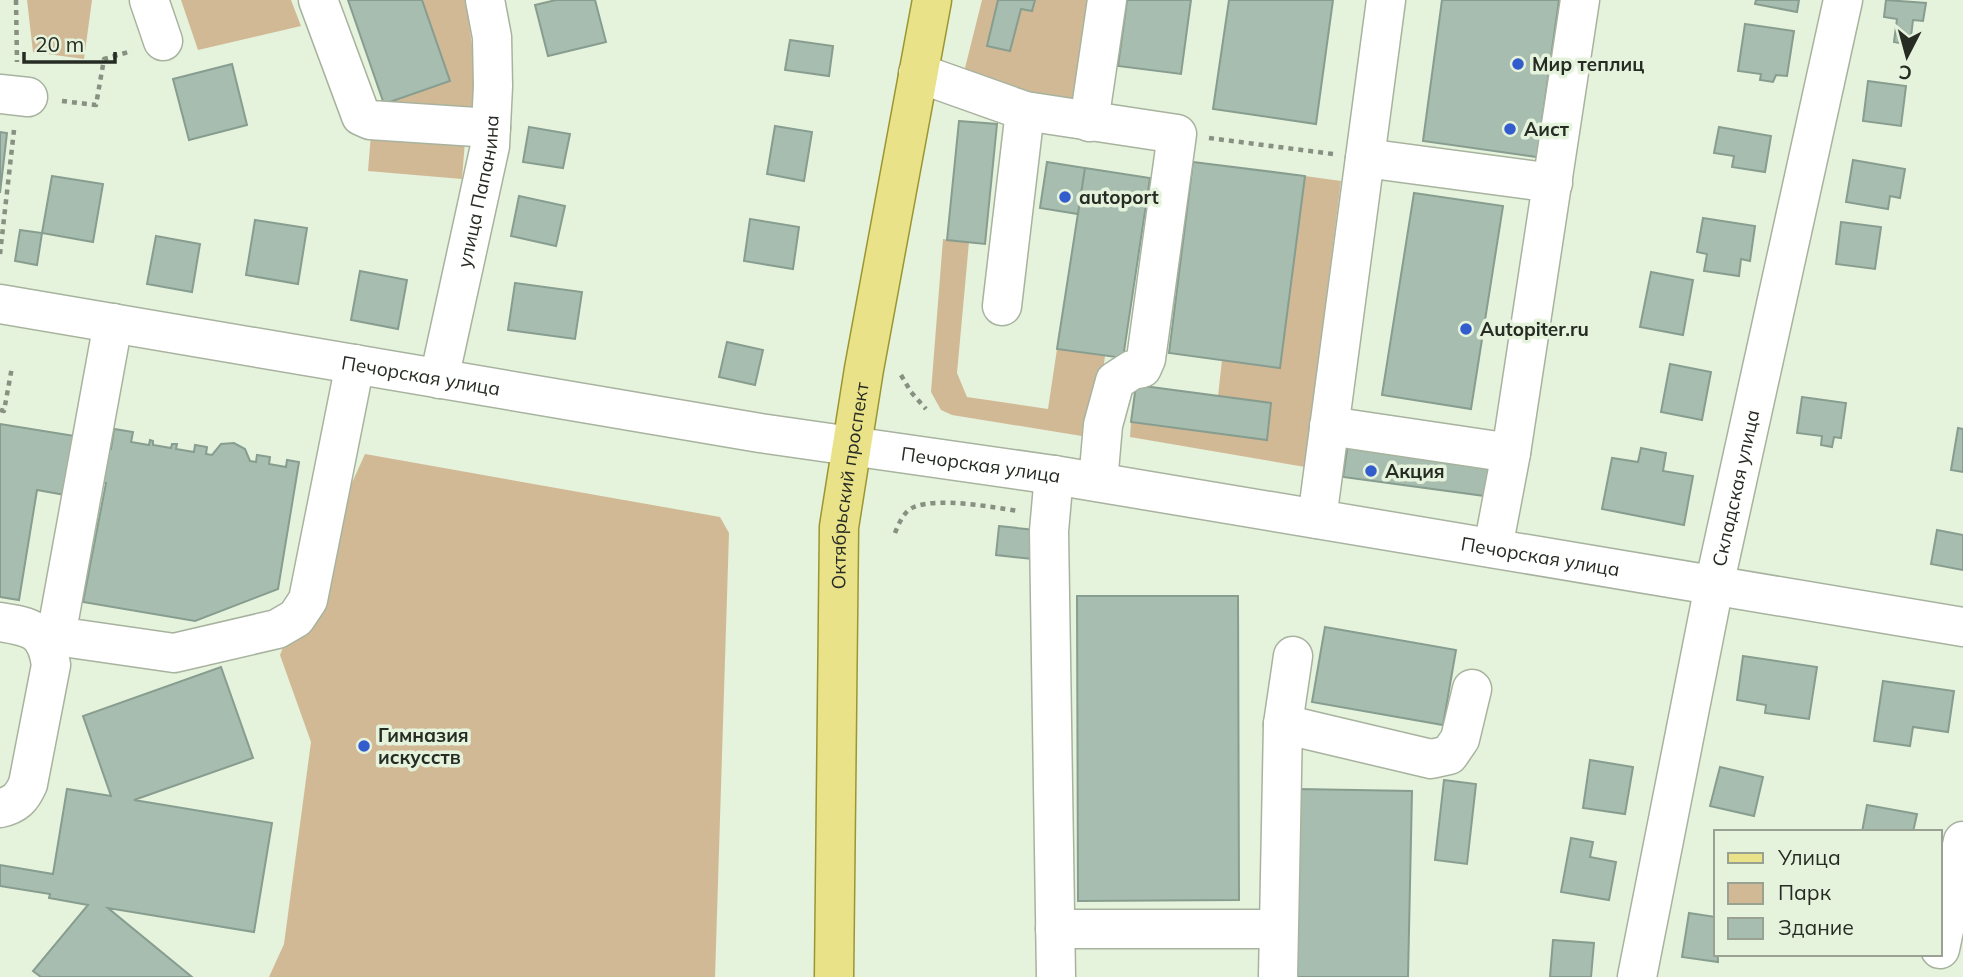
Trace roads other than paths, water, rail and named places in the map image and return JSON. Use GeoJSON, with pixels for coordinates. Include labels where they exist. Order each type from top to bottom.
{"type":"FeatureCollection","features":[{"type":"Feature","properties":{"kind":"main road","name":"Октябрьский проспект"},"geometry":{"type":"LineString","coordinates":[[834,977],[839,527],[851,446],[932,0]]}},
{"type":"Feature","properties":{"kind":"street"},"geometry":{"type":"LineString","coordinates":[[149,0],[163,41]]}},
{"type":"Feature","properties":{"kind":"street"},"geometry":{"type":"LineString","coordinates":[[318,0],[361,116],[370,120],[491,128]]}},
{"type":"Feature","properties":{"kind":"street","name":"улица Папанина"},"geometry":{"type":"LineString","coordinates":[[439,379],[490,146],[492,37],[485,0]]}},
{"type":"Feature","properties":{"kind":"street"},"geometry":{"type":"LineString","coordinates":[[1089,122],[1107,0]]}},
{"type":"Feature","properties":{"kind":"street"},"geometry":{"type":"LineString","coordinates":[[1317,519],[1386,0]]}},
{"type":"Feature","properties":{"kind":"street"},"geometry":{"type":"LineString","coordinates":[[1493,548],[1511,453],[1580,0]]}},
{"type":"Feature","properties":{"kind":"street","name":"Складская улица"},"geometry":{"type":"LineString","coordinates":[[1637,977],[1714,586],[1843,0]]}},
{"type":"Feature","properties":{"kind":"street"},"geometry":{"type":"LineString","coordinates":[[918,74],[1025,111],[1177,134],[1146,359],[1142,368],[1132,369],[1115,381],[1103,425],[1098,482]]}},
{"type":"Feature","properties":{"kind":"street"},"geometry":{"type":"LineString","coordinates":[[1002,306],[1025,111]]}},
{"type":"Feature","properties":{"kind":"street"},"geometry":{"type":"LineString","coordinates":[[1365,158],[1553,183]]}},
{"type":"Feature","properties":{"kind":"street","name":"Печорская улица"},"geometry":{"type":"LineString","coordinates":[[0,304],[851,446],[1054,474],[1963,627]]}},
{"type":"Feature","properties":{"kind":"street"},"geometry":{"type":"LineString","coordinates":[[0,808],[11,806],[23,796],[28,784],[51,665],[51,640],[113,323]]}},
{"type":"Feature","properties":{"kind":"street"},"geometry":{"type":"LineString","coordinates":[[0,622],[25,626],[51,640],[174,653],[277,629],[296,618],[309,600],[355,365]]}},
{"type":"Feature","properties":{"kind":"street"},"geometry":{"type":"LineString","coordinates":[[1329,426],[1511,453]]}},
{"type":"Feature","properties":{"kind":"street"},"geometry":{"type":"LineString","coordinates":[[1054,474],[1049,531],[1056,977]]}},
{"type":"Feature","properties":{"kind":"street"},"geometry":{"type":"LineString","coordinates":[[1278,977],[1283,724],[1293,656]]}},
{"type":"Feature","properties":{"kind":"street"},"geometry":{"type":"LineString","coordinates":[[1283,724],[1431,759],[1450,755],[1460,739],[1472,689]]}},
{"type":"Feature","properties":{"kind":"street"},"geometry":{"type":"LineString","coordinates":[[1942,942],[1963,841]]}},
{"type":"Feature","properties":{"kind":"street"},"geometry":{"type":"LineString","coordinates":[[1055,929],[1278,929]]}},
{"type":"Feature","properties":{"kind":"street"},"geometry":{"type":"LineString","coordinates":[[1934,977],[1939,956]]}},
{"type":"Feature","properties":{"kind":"place","name":"Мир теплиц"},"geometry":{"type":"Point","coordinates":[1518,64]}},
{"type":"Feature","properties":{"kind":"place","name":"Аист"},"geometry":{"type":"Point","coordinates":[1510,129]}},
{"type":"Feature","properties":{"kind":"place","name":"autoport"},"geometry":{"type":"Point","coordinates":[1065,197]}},
{"type":"Feature","properties":{"kind":"place","name":"Autopiter.ru"},"geometry":{"type":"Point","coordinates":[1466,329]}},
{"type":"Feature","properties":{"kind":"place","name":"Акция"},"geometry":{"type":"Point","coordinates":[1371,471]}},
{"type":"Feature","properties":{"kind":"place","name":"Гимназия искусств"},"geometry":{"type":"Point","coordinates":[364,746]}}]}
